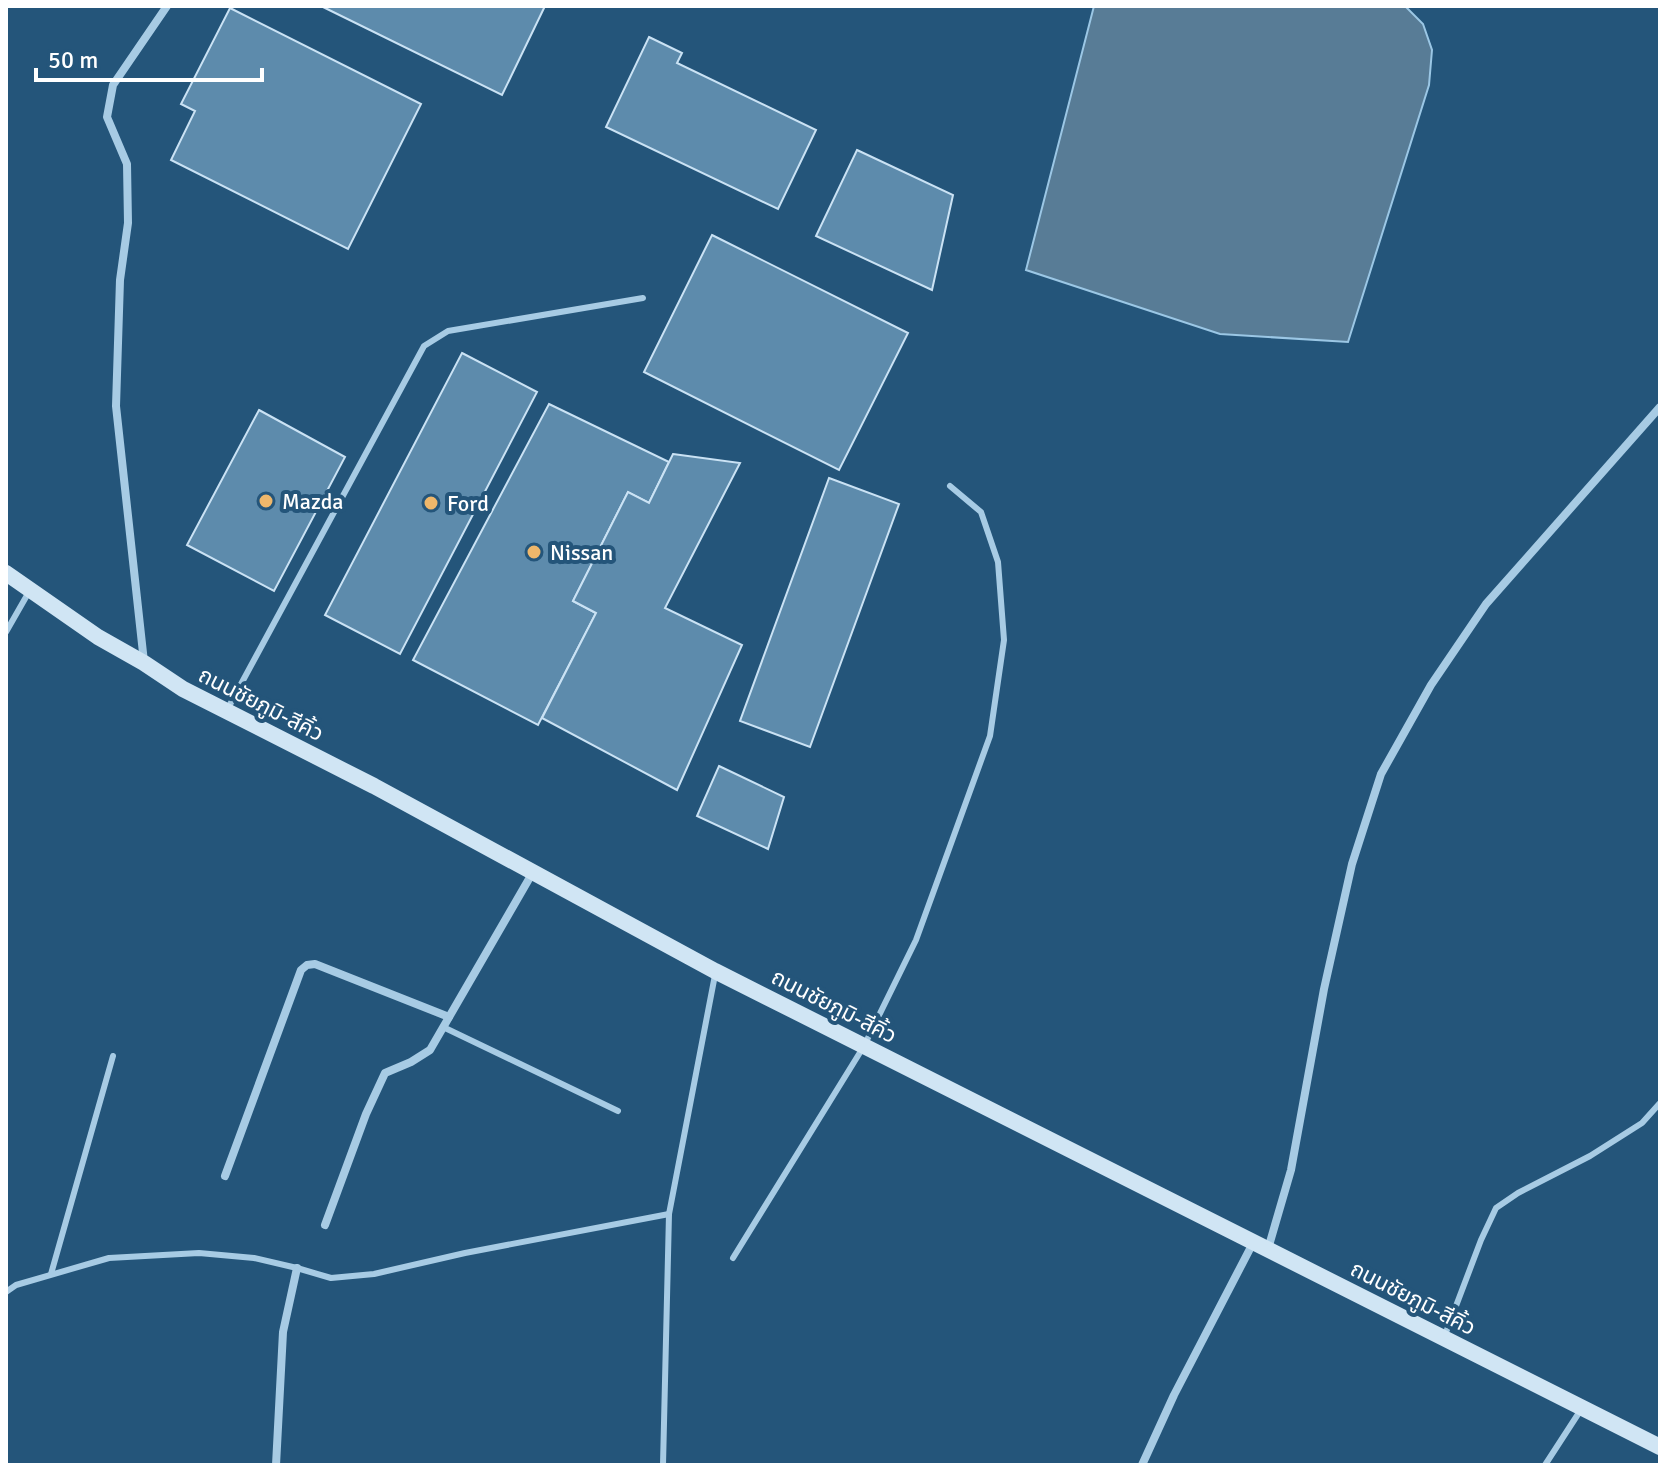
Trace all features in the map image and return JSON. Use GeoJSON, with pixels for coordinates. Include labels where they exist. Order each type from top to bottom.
{"type":"FeatureCollection","features":[{"type":"Feature","properties":{"kind":"main road","name":"ถนนชัยภูมิ-สีคิ้ว"},"geometry":{"type":"LineString","coordinates":[[6,573],[98,637],[183,689],[374,786],[715,971],[1660,1447]]}},
{"type":"Feature","properties":{"kind":"street"},"geometry":{"type":"LineString","coordinates":[[144,663],[116,406],[120,280],[128,223],[127,164],[107,117],[113,85],[167,6]]}},
{"type":"Feature","properties":{"kind":"street"},"geometry":{"type":"LineString","coordinates":[[1142,1465],[1174,1395],[1261,1246],[1291,1170],[1324,989],[1352,864],[1381,774],[1431,685],[1486,604],[1660,407]]}},
{"type":"Feature","properties":{"kind":"street"},"geometry":{"type":"LineString","coordinates":[[325,1225],[366,1114],[385,1073],[430,1050],[533,872]]}},
{"type":"Feature","properties":{"kind":"street"},"geometry":{"type":"LineString","coordinates":[[225,1176],[301,970],[307,965],[315,964],[449,1017]]}},
{"type":"Feature","properties":{"kind":"street"},"geometry":{"type":"LineString","coordinates":[[276,1465],[283,1332],[297,1268]]}},
{"type":"Feature","properties":{"kind":"lane"},"geometry":{"type":"LineString","coordinates":[[227,710],[424,346],[448,331],[643,298]]}},
{"type":"Feature","properties":{"kind":"lane"},"geometry":{"type":"LineString","coordinates":[[733,1258],[864,1046],[916,940],[990,736],[1004,640],[998,562],[981,512],[950,486]]}},
{"type":"Feature","properties":{"kind":"lane"},"geometry":{"type":"LineString","coordinates":[[6,632],[30,590]]}},
{"type":"Feature","properties":{"kind":"lane"},"geometry":{"type":"LineString","coordinates":[[663,1465],[669,1214],[715,971]]}},
{"type":"Feature","properties":{"kind":"lane"},"geometry":{"type":"LineString","coordinates":[[443,1027],[618,1111]]}},
{"type":"Feature","properties":{"kind":"lane"},"geometry":{"type":"LineString","coordinates":[[51,1274],[113,1056]]}},
{"type":"Feature","properties":{"kind":"lane"},"geometry":{"type":"LineString","coordinates":[[1443,1338],[1496,1208],[1642,1123],[1660,1103]]}},
{"type":"Feature","properties":{"kind":"lane"},"geometry":{"type":"LineString","coordinates":[[6,1292],[16,1285],[109,1258],[199,1253],[254,1258],[331,1278],[374,1274],[465,1253],[669,1214]]}},
{"type":"Feature","properties":{"kind":"lane"},"geometry":{"type":"LineString","coordinates":[[1545,1465],[1582,1408]]}},
{"type":"Feature","properties":{"kind":"water"},"geometry":{"type":"Polygon","coordinates":[[[1094,6],[1405,6],[1423,24],[1432,50],[1429,85],[1348,342],[1220,334],[1026,270],[1094,6]]]}},
{"type":"Feature","properties":{"kind":"building"},"geometry":{"type":"Polygon","coordinates":[[[321,6],[545,6],[502,95],[321,6]]]}},
{"type":"Feature","properties":{"kind":"building"},"geometry":{"type":"Polygon","coordinates":[[[230,8],[421,104],[348,249],[171,160],[195,111],[181,104],[230,8]]]}},
{"type":"Feature","properties":{"kind":"building"},"geometry":{"type":"Polygon","coordinates":[[[649,37],[682,53],[677,63],[816,130],[778,209],[606,127],[649,37]]]}},
{"type":"Feature","properties":{"kind":"building"},"geometry":{"type":"Polygon","coordinates":[[[857,150],[953,195],[932,290],[816,236],[857,150]]]}},
{"type":"Feature","properties":{"kind":"building"},"geometry":{"type":"Polygon","coordinates":[[[712,235],[908,333],[839,470],[644,372],[712,235]]]}},
{"type":"Feature","properties":{"kind":"building","name":"Ford"},"geometry":{"type":"Polygon","coordinates":[[[462,353],[537,392],[400,654],[325,615],[462,353]]]}},
{"type":"Feature","properties":{"kind":"building","name":"Nissan"},"geometry":{"type":"Polygon","coordinates":[[[549,404],[669,462],[649,503],[628,492],[573,601],[596,613],[538,725],[413,660],[549,404]]]}},
{"type":"Feature","properties":{"kind":"building","name":"Mazda"},"geometry":{"type":"Polygon","coordinates":[[[259,410],[345,457],[274,591],[187,545],[259,410]]]}},
{"type":"Feature","properties":{"kind":"building","name":"Nissan"},"geometry":{"type":"Polygon","coordinates":[[[673,454],[740,463],[665,608],[742,645],[677,790],[542,718],[596,613],[573,601],[628,492],[649,503],[673,454]]]}},
{"type":"Feature","properties":{"kind":"building"},"geometry":{"type":"Polygon","coordinates":[[[829,478],[899,504],[810,747],[740,721],[829,478]]]}},
{"type":"Feature","properties":{"kind":"building"},"geometry":{"type":"Polygon","coordinates":[[[719,766],[784,797],[768,849],[697,816],[719,766]]]}},
{"type":"Feature","properties":{"kind":"place","name":"Mazda"},"geometry":{"type":"Point","coordinates":[266,501]}},
{"type":"Feature","properties":{"kind":"place","name":"Ford"},"geometry":{"type":"Point","coordinates":[431,503]}},
{"type":"Feature","properties":{"kind":"place","name":"Nissan"},"geometry":{"type":"Point","coordinates":[534,552]}}]}
